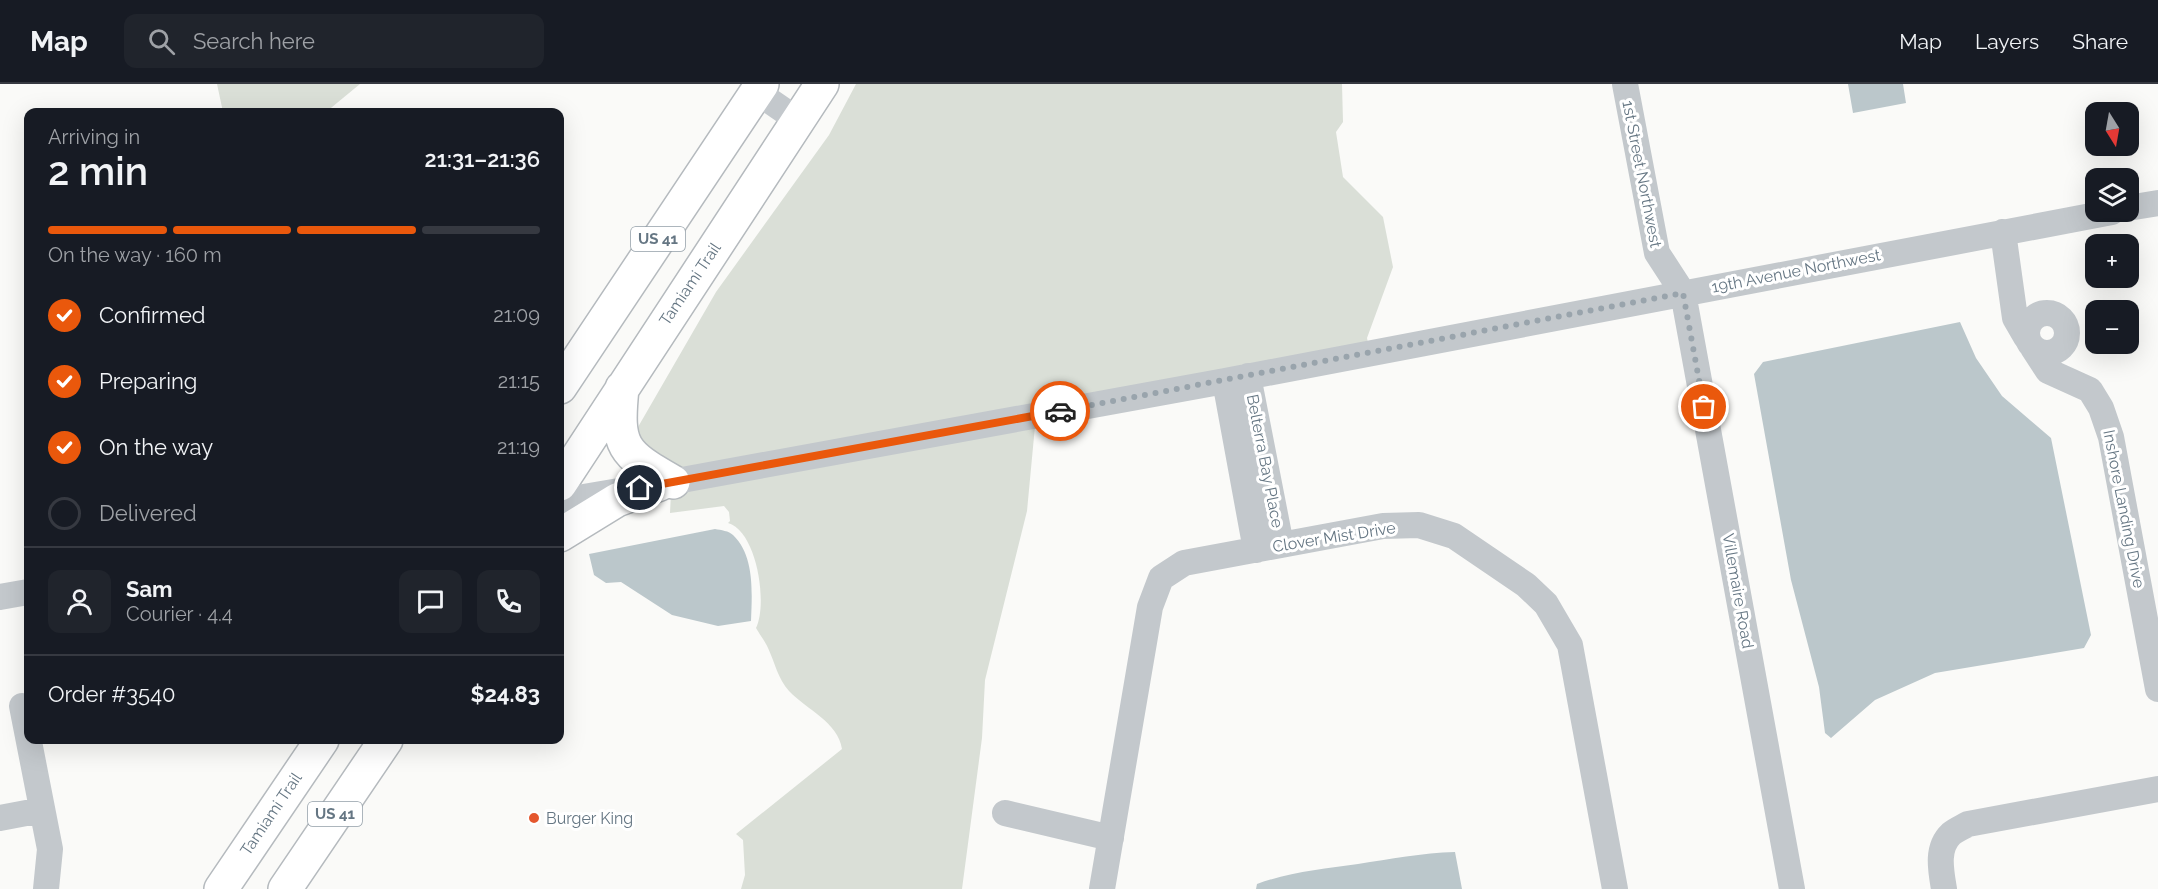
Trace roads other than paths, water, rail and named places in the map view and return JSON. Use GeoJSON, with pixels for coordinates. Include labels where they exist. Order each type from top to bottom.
{"type":"FeatureCollection","features":[{"type":"Feature","properties":{"kind":"main road","name":"Tamiami Trail"},"geometry":{"type":"LineString","coordinates":[[564,478],[822,84]]}},
{"type":"Feature","properties":{"kind":"main road","name":"US 41"},"geometry":{"type":"LineString","coordinates":[[564,381],[760,88]]}},
{"type":"Feature","properties":{"kind":"main road"},"geometry":{"type":"LineString","coordinates":[[622,388],[619,420],[621,438],[628,452],[667,483]]}},
{"type":"Feature","properties":{"kind":"main road"},"geometry":{"type":"LineString","coordinates":[[564,533],[617,500],[667,483]]}},
{"type":"Feature","properties":{"kind":"main road","name":"Tamiami Trail"},"geometry":{"type":"LineString","coordinates":[[221,889],[319,744]]}},
{"type":"Feature","properties":{"kind":"main road","name":"US 41"},"geometry":{"type":"LineString","coordinates":[[285,889],[383,744]]}},
{"type":"Feature","properties":{"kind":"street","name":"1st Street Northwest"},"geometry":{"type":"LineString","coordinates":[[1625,84],[1657,253],[1683,293]]}},
{"type":"Feature","properties":{"kind":"street"},"geometry":{"type":"LineString","coordinates":[[760,88],[799,121]]}},
{"type":"Feature","properties":{"kind":"street"},"geometry":{"type":"LineString","coordinates":[[2139,206],[2158,203]]}},
{"type":"Feature","properties":{"kind":"street","name":"19th Avenue Northwest"},"geometry":{"type":"LineString","coordinates":[[564,500],[1237,379],[2085,217]]}},
{"type":"Feature","properties":{"kind":"street","name":"Inshore Landing Drive"},"geometry":{"type":"LineString","coordinates":[[2003,232],[2015,318],[2048,371],[2090,390],[2101,408],[2111,437],[2158,689]]}},
{"type":"Feature","properties":{"kind":"street","name":"Villemaire Road"},"geometry":{"type":"LineString","coordinates":[[1683,293],[1792,889]]}},
{"type":"Feature","properties":{"kind":"street"},"geometry":{"type":"LineString","coordinates":[[2013,293],[2041,313]]}},
{"type":"Feature","properties":{"kind":"street"},"geometry":{"type":"LineString","coordinates":[[2041,313],[2053,314],[2063,321],[2067,334],[2063,344],[2052,352],[2038,352],[2030,342],[2028,325],[2036,315],[2041,313]]}},
{"type":"Feature","properties":{"kind":"street"},"geometry":{"type":"LineString","coordinates":[[2063,344],[2070,380]]}},
{"type":"Feature","properties":{"kind":"street","name":"Belterra Bay Place"},"geometry":{"type":"LineString","coordinates":[[1237,379],[1263,451],[1281,545]]}},
{"type":"Feature","properties":{"kind":"street","name":"Belterra Bay Place"},"geometry":{"type":"LineString","coordinates":[[1237,379],[1238,456],[1256,550]]}},
{"type":"Feature","properties":{"kind":"street"},"geometry":{"type":"LineString","coordinates":[[1238,456],[1263,451]]}},
{"type":"Feature","properties":{"kind":"street","name":"Clover Mist Drive"},"geometry":{"type":"LineString","coordinates":[[1102,889],[1150,607],[1161,578],[1184,564],[1383,526],[1419,525],[1454,536],[1526,585],[1546,604],[1570,645],[1616,889]]}},
{"type":"Feature","properties":{"kind":"street"},"geometry":{"type":"LineString","coordinates":[[0,597],[24,593]]}},
{"type":"Feature","properties":{"kind":"street"},"geometry":{"type":"LineString","coordinates":[[17,705],[24,734]]}},
{"type":"Feature","properties":{"kind":"street"},"geometry":{"type":"LineString","coordinates":[[26,744],[50,849],[46,889]]}},
{"type":"Feature","properties":{"kind":"street"},"geometry":{"type":"LineString","coordinates":[[1944,889],[1940,867],[1942,849],[1951,834],[1968,824],[2158,789]]}},
{"type":"Feature","properties":{"kind":"street"},"geometry":{"type":"LineString","coordinates":[[0,818],[42,810]]}},
{"type":"Feature","properties":{"kind":"street"},"geometry":{"type":"LineString","coordinates":[[1005,813],[1111,838]]}},
{"type":"Feature","properties":{"kind":"place","name":"Burger King"},"geometry":{"type":"Point","coordinates":[534,818]}}]}
